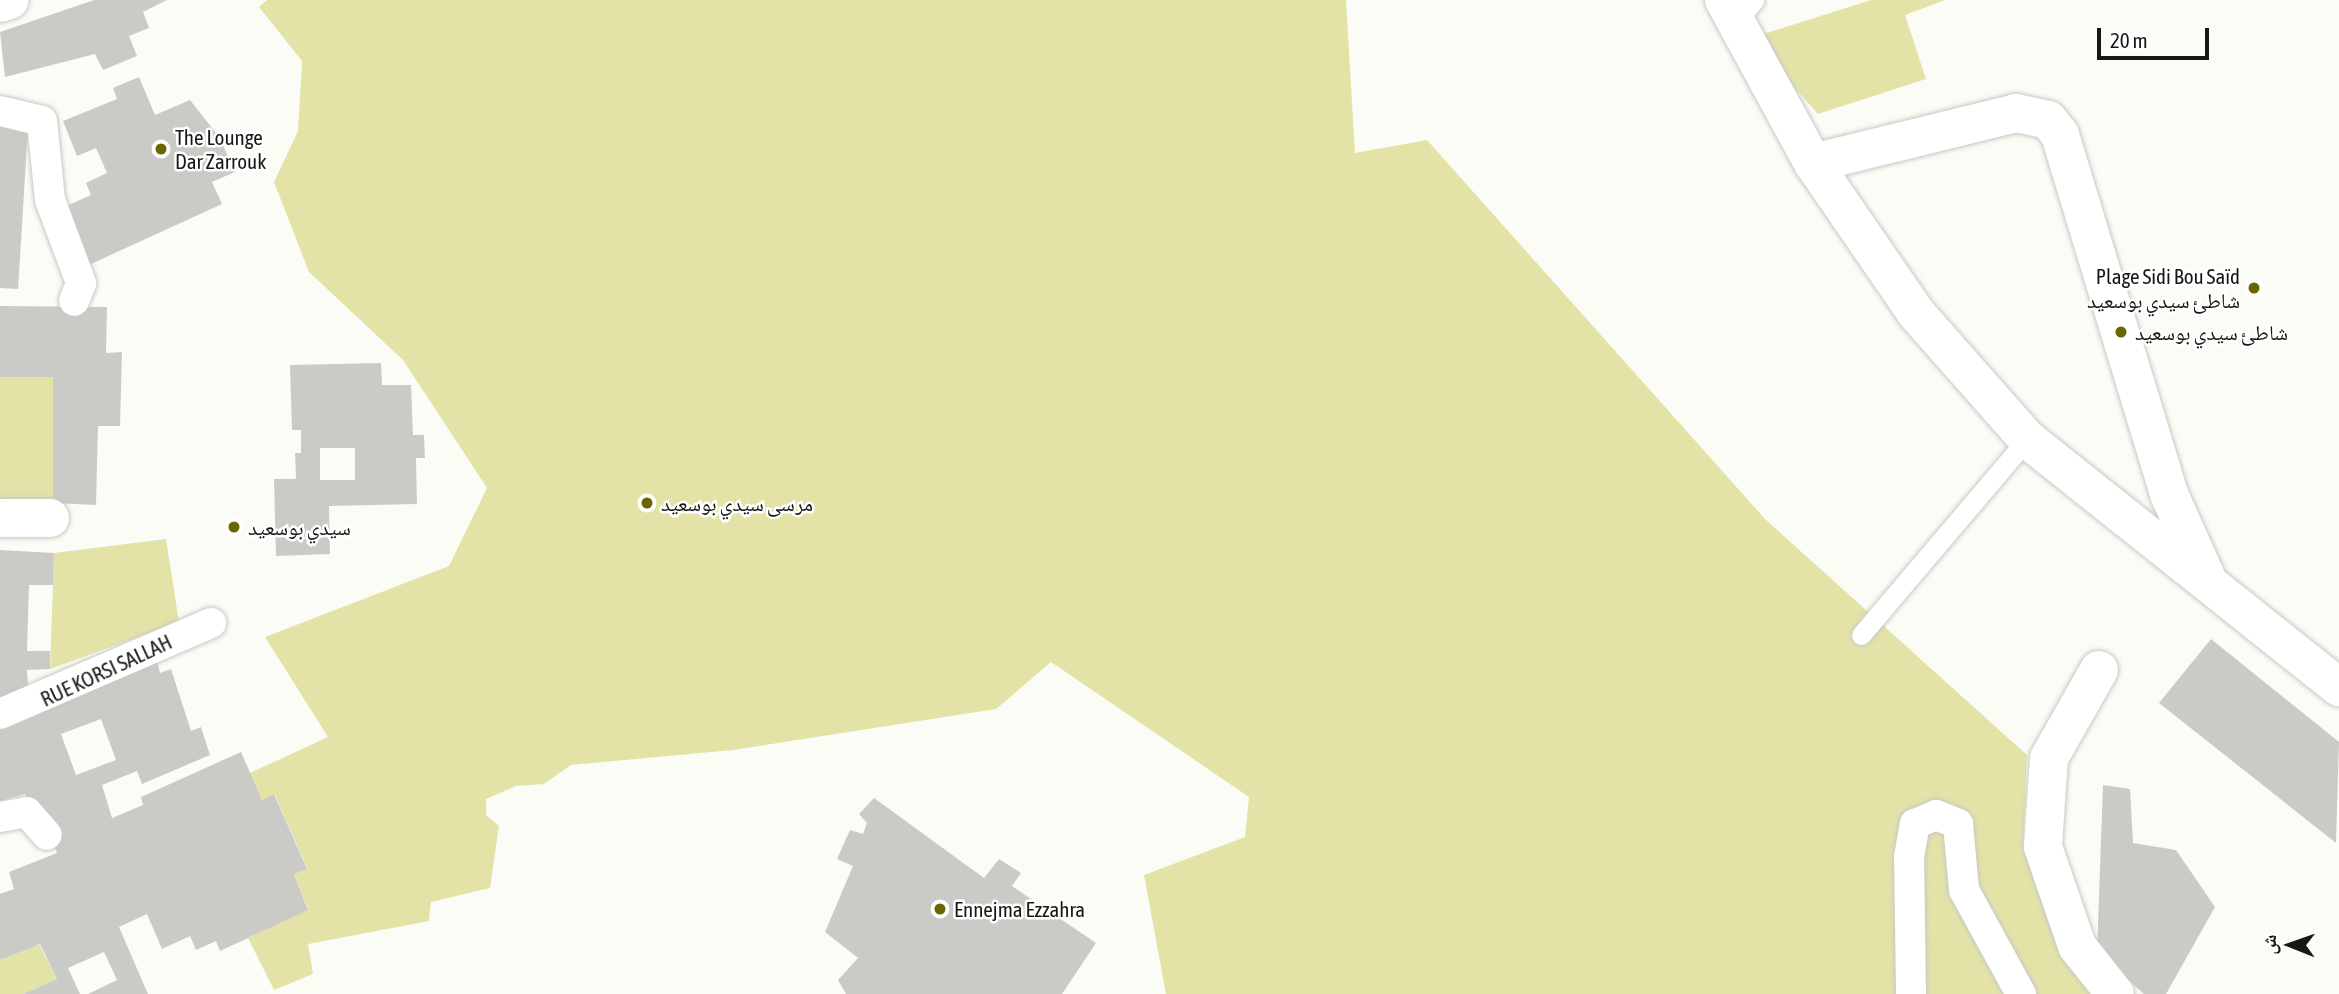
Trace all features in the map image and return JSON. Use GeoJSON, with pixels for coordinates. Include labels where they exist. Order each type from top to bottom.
{"type":"FeatureCollection","features":[{"type":"Feature","properties":{"kind":"street"},"geometry":{"type":"LineString","coordinates":[[0,3],[10,0]]}},
{"type":"Feature","properties":{"kind":"street"},"geometry":{"type":"LineString","coordinates":[[1737,9],[1813,163],[1916,313],[2027,439],[2212,590],[2339,687]]}},
{"type":"Feature","properties":{"kind":"street"},"geometry":{"type":"LineString","coordinates":[[0,111],[42,121],[50,200],[81,284],[74,301]]}},
{"type":"Feature","properties":{"kind":"street"},"geometry":{"type":"LineString","coordinates":[[1813,163],[2015,113],[2048,120],[2060,135],[2169,495],[2212,590]]}},
{"type":"Feature","properties":{"kind":"street"},"geometry":{"type":"LineString","coordinates":[[0,517],[50,518]]}},
{"type":"Feature","properties":{"kind":"street","name":"RUE KORSI SALLAH"},"geometry":{"type":"LineString","coordinates":[[0,714],[211,623]]}},
{"type":"Feature","properties":{"kind":"street"},"geometry":{"type":"LineString","coordinates":[[2099,670],[2049,758],[2043,847],[2077,946],[2115,994]]}},
{"type":"Feature","properties":{"kind":"street"},"geometry":{"type":"LineString","coordinates":[[0,817],[27,812],[47,835]]}},
{"type":"Feature","properties":{"kind":"street"},"geometry":{"type":"LineString","coordinates":[[1911,994],[1909,857],[1915,824],[1936,815],[1958,824],[1964,890],[2021,994]]}},
{"type":"Feature","properties":{"kind":"lane"},"geometry":{"type":"LineString","coordinates":[[1861,635],[2027,439]]}},
{"type":"Feature","properties":{"kind":"green space"},"geometry":{"type":"Polygon","coordinates":[[[267,0],[1346,0],[1355,153],[1427,140],[1765,519],[2027,755],[2023,849],[2057,941],[2090,994],[1166,994],[1144,875],[1245,837],[1249,797],[1051,662],[996,709],[733,750],[571,765],[544,784],[516,786],[486,799],[486,815],[499,826],[490,888],[431,902],[429,921],[308,944],[313,974],[274,990],[248,938],[308,909],[294,874],[307,868],[275,795],[262,800],[250,773],[328,737],[265,637],[449,566],[487,488],[403,360],[309,272],[274,182],[298,131],[302,61],[259,7],[267,0]]]}},
{"type":"Feature","properties":{"kind":"green space"},"geometry":{"type":"Polygon","coordinates":[[[1871,0],[1945,0],[1905,15],[1926,79],[1818,114],[1751,38],[1871,0]]]}},
{"type":"Feature","properties":{"kind":"green space"},"geometry":{"type":"Polygon","coordinates":[[[0,377],[53,377],[53,503],[0,503],[0,377]]]}},
{"type":"Feature","properties":{"kind":"green space"},"geometry":{"type":"Polygon","coordinates":[[[166,539],[179,622],[50,669],[54,553],[166,539]]]}},
{"type":"Feature","properties":{"kind":"green space"},"geometry":{"type":"Polygon","coordinates":[[[39,944],[57,979],[23,994],[0,994],[0,960],[39,944]]]}},
{"type":"Feature","properties":{"kind":"building"},"geometry":{"type":"Polygon","coordinates":[[[94,0],[167,0],[143,12],[149,28],[129,36],[137,56],[103,70],[95,54],[5,77],[0,32],[94,0]]]}},
{"type":"Feature","properties":{"kind":"building"},"geometry":{"type":"Polygon","coordinates":[[[139,77],[155,115],[190,100],[220,138],[235,172],[212,182],[222,204],[80,269],[62,208],[91,195],[86,183],[107,173],[96,148],[77,156],[63,121],[117,99],[113,88],[139,77]]]}},
{"type":"Feature","properties":{"kind":"building"},"geometry":{"type":"Polygon","coordinates":[[[0,126],[28,128],[18,289],[0,288],[0,126]]]}},
{"type":"Feature","properties":{"kind":"building"},"geometry":{"type":"Polygon","coordinates":[[[0,306],[107,307],[106,353],[122,352],[120,426],[98,426],[96,505],[53,503],[53,377],[0,377],[0,306]]]}},
{"type":"Feature","properties":{"kind":"building"},"geometry":{"type":"Polygon","coordinates":[[[381,363],[382,385],[411,385],[413,435],[424,435],[425,458],[416,458],[417,504],[329,506],[330,554],[276,556],[274,479],[296,479],[295,453],[301,453],[301,430],[292,430],[290,365],[381,363]],[[320,448],[320,480],[355,480],[355,448],[320,448]]]}},
{"type":"Feature","properties":{"kind":"building"},"geometry":{"type":"Polygon","coordinates":[[[0,550],[54,553],[53,585],[29,585],[27,651],[50,651],[50,669],[27,670],[29,699],[0,708],[0,550]]]}},
{"type":"Feature","properties":{"kind":"building"},"geometry":{"type":"Polygon","coordinates":[[[2211,639],[2339,742],[2336,843],[2159,703],[2211,639]]]}},
{"type":"Feature","properties":{"kind":"building"},"geometry":{"type":"Polygon","coordinates":[[[155,652],[160,673],[171,669],[191,731],[201,727],[210,755],[142,784],[137,771],[102,785],[112,818],[143,805],[141,797],[241,752],[262,800],[274,794],[307,869],[294,874],[308,910],[220,951],[216,941],[196,950],[190,936],[162,949],[147,914],[119,927],[148,994],[88,994],[117,980],[104,952],[68,968],[80,994],[23,994],[57,979],[40,944],[0,960],[0,894],[14,889],[9,872],[57,853],[40,808],[31,810],[25,794],[0,801],[0,719],[155,652]],[[101,719],[61,734],[76,775],[116,760],[101,719]]]}},
{"type":"Feature","properties":{"kind":"building"},"geometry":{"type":"Polygon","coordinates":[[[2103,785],[2130,789],[2133,843],[2176,850],[2215,907],[2166,994],[2144,994],[2097,952],[2103,785]]]}},
{"type":"Feature","properties":{"kind":"building","name":"Ennejma Ezzahra"},"geometry":{"type":"Polygon","coordinates":[[[874,798],[984,878],[999,859],[1021,873],[1012,886],[1096,943],[1062,994],[846,994],[838,980],[858,958],[825,932],[853,866],[837,859],[850,830],[863,834],[867,823],[859,814],[874,798]]]}},
{"type":"Feature","properties":{"kind":"place","name":"The Lounge Dar Zarrouk"},"geometry":{"type":"Point","coordinates":[161,149]}},
{"type":"Feature","properties":{"kind":"place","name":"Plage Sidi Bou Saïd شاطئ سيدي بوسعيد"},"geometry":{"type":"Point","coordinates":[2254,288]}},
{"type":"Feature","properties":{"kind":"place","name":"شاطئ سيدي بوسعيد"},"geometry":{"type":"Point","coordinates":[2121,332]}},
{"type":"Feature","properties":{"kind":"place","name":"مرسى سيدي بوسعيد"},"geometry":{"type":"Point","coordinates":[647,503]}},
{"type":"Feature","properties":{"kind":"place","name":"سيدي بوسعيد"},"geometry":{"type":"Point","coordinates":[234,527]}},
{"type":"Feature","properties":{"kind":"place","name":"Ennejma Ezzahra"},"geometry":{"type":"Point","coordinates":[940,909]}}]}
